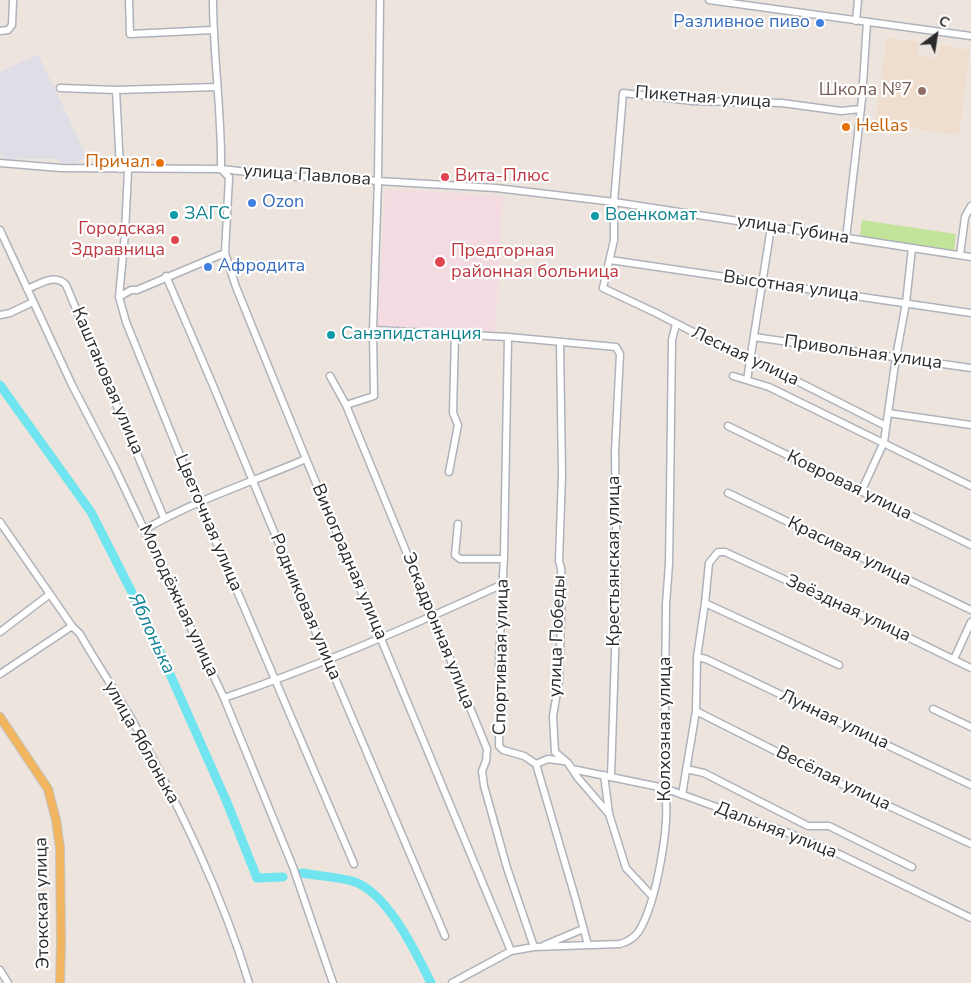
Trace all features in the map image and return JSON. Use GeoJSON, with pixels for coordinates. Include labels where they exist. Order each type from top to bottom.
{"type":"FeatureCollection","features":[{"type":"Feature","properties":{"kind":"main road","name":"Этокская улица"},"geometry":{"type":"LineString","coordinates":[[0,717],[48,789],[56,820],[60,848],[62,942],[60,983]]}},
{"type":"Feature","properties":{"kind":"street"},"geometry":{"type":"LineString","coordinates":[[0,31],[8,30],[12,25],[13,0]]}},
{"type":"Feature","properties":{"kind":"street"},"geometry":{"type":"LineString","coordinates":[[129,0],[130,34],[213,30]]}},
{"type":"Feature","properties":{"kind":"street","name":"Виноградная улица"},"geometry":{"type":"LineString","coordinates":[[213,0],[213,30],[222,169],[229,177],[225,253],[236,287],[306,459],[511,951]]}},
{"type":"Feature","properties":{"kind":"street"},"geometry":{"type":"LineString","coordinates":[[346,405],[374,396],[373,330],[378,181],[380,0]]}},
{"type":"Feature","properties":{"kind":"street"},"geometry":{"type":"LineString","coordinates":[[709,0],[971,36]]}},
{"type":"Feature","properties":{"kind":"street"},"geometry":{"type":"LineString","coordinates":[[856,21],[858,0]]}},
{"type":"Feature","properties":{"kind":"street"},"geometry":{"type":"LineString","coordinates":[[846,239],[868,22]]}},
{"type":"Feature","properties":{"kind":"street"},"geometry":{"type":"LineString","coordinates":[[60,88],[116,90],[217,87]]}},
{"type":"Feature","properties":{"kind":"street"},"geometry":{"type":"LineString","coordinates":[[116,90],[120,169]]}},
{"type":"Feature","properties":{"kind":"street","name":"Пикетная улица"},"geometry":{"type":"LineString","coordinates":[[614,202],[623,94],[693,101],[782,103],[841,111],[860,109]]}},
{"type":"Feature","properties":{"kind":"street","name":"улица Павлова"},"geometry":{"type":"LineString","coordinates":[[0,163],[62,168],[128,170],[222,169],[294,177],[327,176],[496,188],[614,202]]}},
{"type":"Feature","properties":{"kind":"street","name":"Цветочная улица"},"geometry":{"type":"LineString","coordinates":[[128,170],[119,297],[126,322],[199,502],[354,864]]}},
{"type":"Feature","properties":{"kind":"street"},"geometry":{"type":"LineString","coordinates":[[610,260],[614,240],[614,202]]}},
{"type":"Feature","properties":{"kind":"street","name":"улица Губина"},"geometry":{"type":"LineString","coordinates":[[614,202],[971,257]]}},
{"type":"Feature","properties":{"kind":"street"},"geometry":{"type":"LineString","coordinates":[[960,255],[965,217],[971,206]]}},
{"type":"Feature","properties":{"kind":"street"},"geometry":{"type":"LineString","coordinates":[[748,380],[771,226]]}},
{"type":"Feature","properties":{"kind":"street","name":"Молодёжная улица"},"geometry":{"type":"LineString","coordinates":[[0,230],[224,698],[293,867],[333,983]]}},
{"type":"Feature","properties":{"kind":"street"},"geometry":{"type":"LineString","coordinates":[[862,492],[884,442],[906,303],[912,248]]}},
{"type":"Feature","properties":{"kind":"street"},"geometry":{"type":"LineString","coordinates":[[119,297],[225,253]]}},
{"type":"Feature","properties":{"kind":"street","name":"Высотная улица"},"geometry":{"type":"LineString","coordinates":[[610,260],[971,313]]}},
{"type":"Feature","properties":{"kind":"street","name":"Лесная улица"},"geometry":{"type":"LineString","coordinates":[[610,260],[603,288],[730,351],[751,358],[886,426]]}},
{"type":"Feature","properties":{"kind":"street","name":"Родниковая улица"},"geometry":{"type":"LineString","coordinates":[[166,276],[326,659],[445,936]]}},
{"type":"Feature","properties":{"kind":"street","name":"Каштановая улица"},"geometry":{"type":"LineString","coordinates":[[27,289],[55,278],[63,281],[66,285],[164,518]]}},
{"type":"Feature","properties":{"kind":"street"},"geometry":{"type":"LineString","coordinates":[[0,315],[10,313],[33,302]]}},
{"type":"Feature","properties":{"kind":"street","name":"Колхозная улица"},"geometry":{"type":"LineString","coordinates":[[452,983],[511,951],[534,946],[620,944],[626,942],[638,932],[645,919],[662,851],[666,812],[664,788],[666,604],[669,564],[672,340],[676,324]]}},
{"type":"Feature","properties":{"kind":"street"},"geometry":{"type":"LineString","coordinates":[[373,330],[560,343]]}},
{"type":"Feature","properties":{"kind":"street"},"geometry":{"type":"LineString","coordinates":[[449,472],[458,425],[453,413],[455,335]]}},
{"type":"Feature","properties":{"kind":"street","name":"Привольная улица"},"geometry":{"type":"LineString","coordinates":[[754,337],[971,368]]}},
{"type":"Feature","properties":{"kind":"street","name":"Спортивная улица"},"geometry":{"type":"LineString","coordinates":[[508,338],[504,560],[499,661],[499,746],[503,750],[524,756],[536,764]]}},
{"type":"Feature","properties":{"kind":"street","name":"Крестьянская улица"},"geometry":{"type":"LineString","coordinates":[[560,343],[616,347],[620,354],[615,452],[617,593],[611,776]]}},
{"type":"Feature","properties":{"kind":"street","name":"улица Победы"},"geometry":{"type":"LineString","coordinates":[[560,343],[562,475],[559,561],[562,585],[559,681],[553,716],[555,752],[572,769],[609,814],[626,868],[652,896]]}},
{"type":"Feature","properties":{"kind":"street","name":"Эскадронная улица"},"geometry":{"type":"LineString","coordinates":[[330,376],[346,405],[487,749]]}},
{"type":"Feature","properties":{"kind":"street","name":"Лесная улица"},"geometry":{"type":"LineString","coordinates":[[732,376],[770,386],[971,486]]}},
{"type":"Feature","properties":{"kind":"street"},"geometry":{"type":"LineString","coordinates":[[888,413],[971,425]]}},
{"type":"Feature","properties":{"kind":"street","name":"Ковровая улица"},"geometry":{"type":"LineString","coordinates":[[728,426],[971,545]]}},
{"type":"Feature","properties":{"kind":"street"},"geometry":{"type":"LineString","coordinates":[[144,530],[164,518],[199,502],[253,482],[306,459]]}},
{"type":"Feature","properties":{"kind":"street","name":"Красивая улица"},"geometry":{"type":"LineString","coordinates":[[728,493],[971,610]]}},
{"type":"Feature","properties":{"kind":"street","name":"улица Яблонька"},"geometry":{"type":"LineString","coordinates":[[0,522],[72,626],[80,634],[136,727],[215,886],[238,947],[249,983]]}},
{"type":"Feature","properties":{"kind":"street"},"geometry":{"type":"LineString","coordinates":[[458,524],[455,555],[460,559],[504,560]]}},
{"type":"Feature","properties":{"kind":"street","name":"Звёздная улица"},"geometry":{"type":"LineString","coordinates":[[705,603],[709,563],[718,552],[725,552],[971,668]]}},
{"type":"Feature","properties":{"kind":"street"},"geometry":{"type":"LineString","coordinates":[[224,698],[275,681],[432,617],[503,584]]}},
{"type":"Feature","properties":{"kind":"street"},"geometry":{"type":"LineString","coordinates":[[0,632],[50,594]]}},
{"type":"Feature","properties":{"kind":"street"},"geometry":{"type":"LineString","coordinates":[[682,795],[696,712],[697,657],[705,603],[839,665]]}},
{"type":"Feature","properties":{"kind":"street"},"geometry":{"type":"LineString","coordinates":[[954,659],[971,622]]}},
{"type":"Feature","properties":{"kind":"street"},"geometry":{"type":"LineString","coordinates":[[0,674],[72,626]]}},
{"type":"Feature","properties":{"kind":"street","name":"Лунная улица"},"geometry":{"type":"LineString","coordinates":[[697,657],[706,659],[971,785]]}},
{"type":"Feature","properties":{"kind":"street"},"geometry":{"type":"LineString","coordinates":[[933,709],[971,727]]}},
{"type":"Feature","properties":{"kind":"street","name":"Весёлая улица"},"geometry":{"type":"LineString","coordinates":[[696,712],[837,782],[971,844]]}},
{"type":"Feature","properties":{"kind":"street"},"geometry":{"type":"LineString","coordinates":[[503,750],[487,749],[486,761],[482,770],[484,786],[507,868],[534,946]]}},
{"type":"Feature","properties":{"kind":"street"},"geometry":{"type":"LineString","coordinates":[[565,761],[548,760],[536,764],[588,945]]}},
{"type":"Feature","properties":{"kind":"street","name":"Дальняя улица"},"geometry":{"type":"LineString","coordinates":[[572,769],[664,788],[792,834],[840,854],[971,918]]}},
{"type":"Feature","properties":{"kind":"street"},"geometry":{"type":"LineString","coordinates":[[686,769],[704,773],[808,826],[829,826],[912,868]]}},
{"type":"Feature","properties":{"kind":"street"},"geometry":{"type":"LineString","coordinates":[[604,775],[609,814]]}},
{"type":"Feature","properties":{"kind":"street"},"geometry":{"type":"LineString","coordinates":[[541,947],[583,929]]}},
{"type":"Feature","properties":{"kind":"street"},"geometry":{"type":"LineString","coordinates":[[0,970],[8,983]]}},
{"type":"Feature","properties":{"kind":"shaded area","name":"Школа №7"},"geometry":{"type":"Polygon","coordinates":[[[887,38],[918,42],[917,55],[937,58],[940,45],[970,50],[959,135],[875,123],[887,38]]]}},
{"type":"Feature","properties":{"kind":"shaded area"},"geometry":{"type":"Polygon","coordinates":[[[38,54],[87,157],[71,165],[61,163],[59,159],[7,159],[0,154],[0,72],[38,54]]]}},
{"type":"Feature","properties":{"kind":"shaded area","name":"Предгорная районная больница"},"geometry":{"type":"Polygon","coordinates":[[[385,189],[503,196],[495,335],[378,328],[385,189]]]}},
{"type":"Feature","properties":{"kind":"green space"},"geometry":{"type":"Polygon","coordinates":[[[862,220],[956,234],[954,252],[860,236],[862,220]]]}},
{"type":"Feature","properties":{"kind":"waterway","name":"Яблонька"},"geometry":{"type":"LineString","coordinates":[[0,385],[91,512],[145,618],[226,800],[257,878],[283,877]]}},
{"type":"Feature","properties":{"kind":"waterway","name":"Яблонька"},"geometry":{"type":"LineString","coordinates":[[302,873],[352,881],[365,887],[377,897],[399,924],[431,983]]}},
{"type":"Feature","properties":{"kind":"place","name":"Разливное пиво"},"geometry":{"type":"Point","coordinates":[820,23]}},
{"type":"Feature","properties":{"kind":"place","name":"Школа №7"},"geometry":{"type":"Point","coordinates":[922,91]}},
{"type":"Feature","properties":{"kind":"place","name":"Hellas"},"geometry":{"type":"Point","coordinates":[846,127]}},
{"type":"Feature","properties":{"kind":"place","name":"Причал"},"geometry":{"type":"Point","coordinates":[160,163]}},
{"type":"Feature","properties":{"kind":"place","name":"Вита-Плюс"},"geometry":{"type":"Point","coordinates":[445,177]}},
{"type":"Feature","properties":{"kind":"place","name":"Ozon"},"geometry":{"type":"Point","coordinates":[252,203]}},
{"type":"Feature","properties":{"kind":"place","name":"ЗАГС"},"geometry":{"type":"Point","coordinates":[174,215]}},
{"type":"Feature","properties":{"kind":"place","name":"Военкомат"},"geometry":{"type":"Point","coordinates":[595,216]}},
{"type":"Feature","properties":{"kind":"place","name":"Городская Здравница"},"geometry":{"type":"Point","coordinates":[175,240]}},
{"type":"Feature","properties":{"kind":"place","name":"Предгорная районная больница"},"geometry":{"type":"Point","coordinates":[440,262]}},
{"type":"Feature","properties":{"kind":"place","name":"Афродита"},"geometry":{"type":"Point","coordinates":[208,267]}},
{"type":"Feature","properties":{"kind":"place","name":"Санэпидстанция"},"geometry":{"type":"Point","coordinates":[331,335]}}]}
